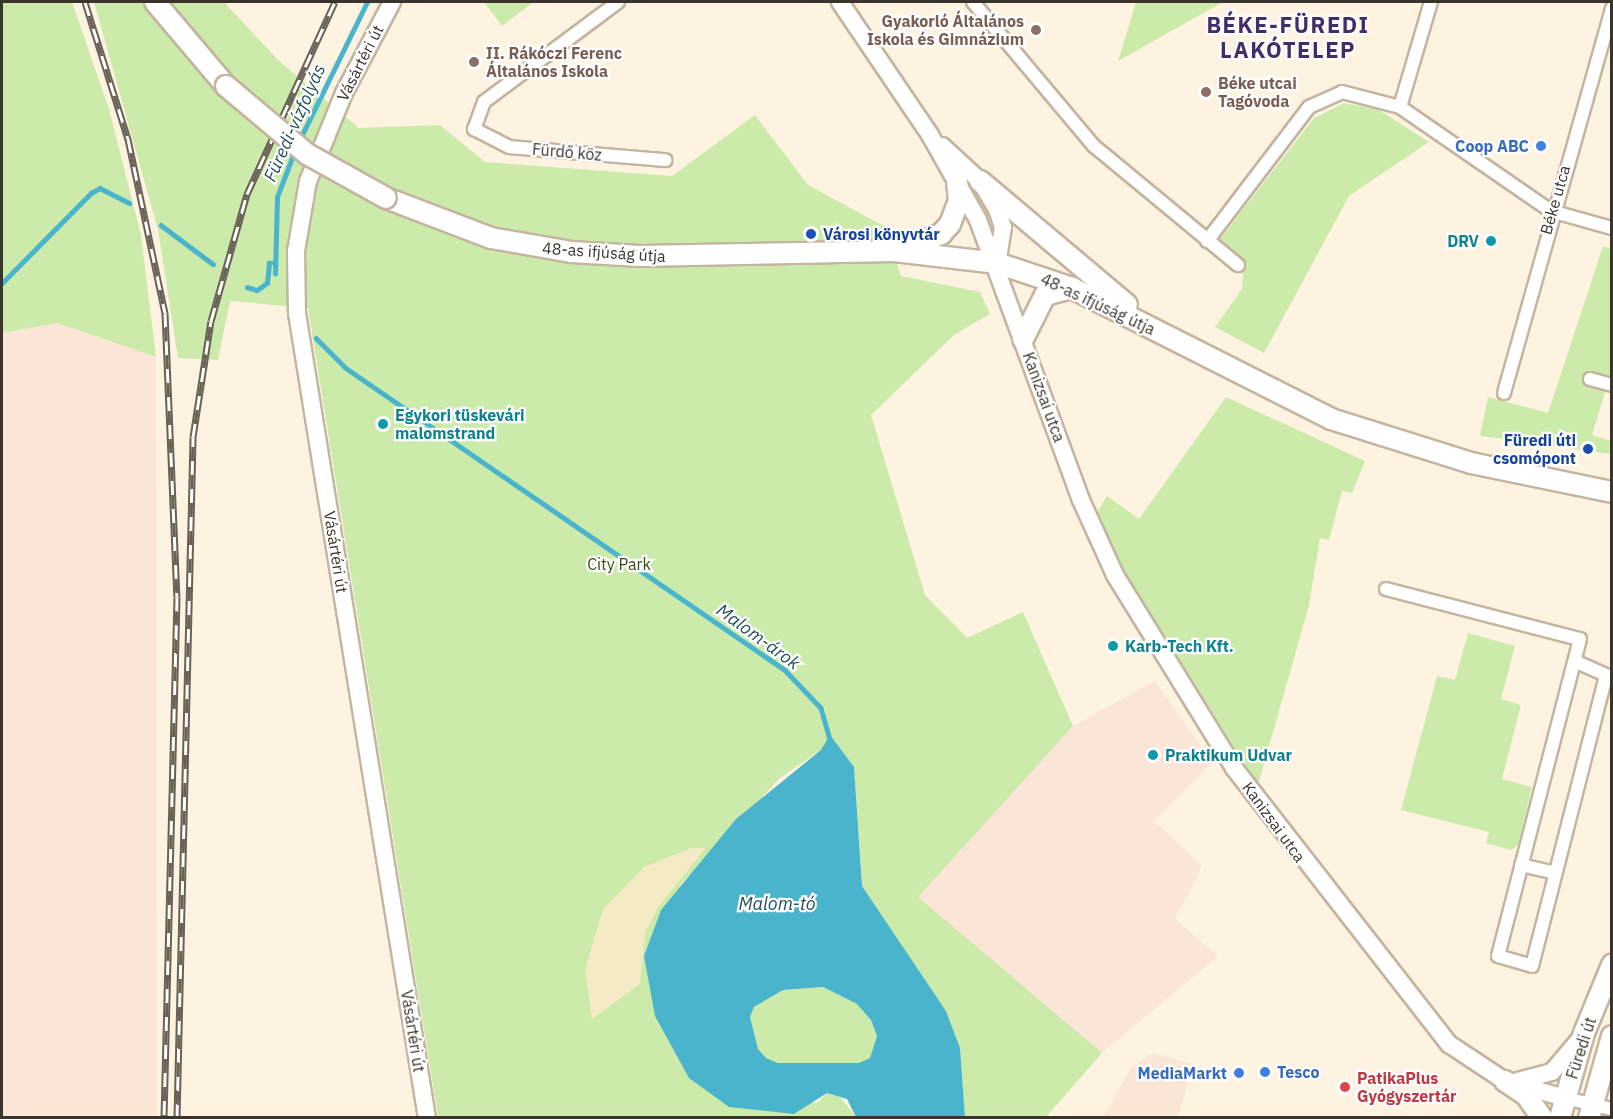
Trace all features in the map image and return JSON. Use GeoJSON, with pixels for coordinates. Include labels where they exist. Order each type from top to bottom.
{"type":"FeatureCollection","features":[{"type":"Feature","properties":{"kind":"main road","name":"48-as ifjúság útja"},"geometry":{"type":"LineString","coordinates":[[155,2],[226,86],[307,154],[386,198],[491,238],[571,252],[686,256],[894,251],[997,263],[1071,288],[1331,420],[1391,441],[1611,492]]}},
{"type":"Feature","properties":{"kind":"main road"},"geometry":{"type":"LineString","coordinates":[[980,182],[1045,241],[1183,345]]}},
{"type":"Feature","properties":{"kind":"main road"},"geometry":{"type":"LineString","coordinates":[[894,251],[941,234],[957,212],[957,183]]}},
{"type":"Feature","properties":{"kind":"main road"},"geometry":{"type":"LineString","coordinates":[[1023,339],[1045,295],[1071,288]]}},
{"type":"Feature","properties":{"kind":"main road","name":"Füredi út"},"geometry":{"type":"LineString","coordinates":[[1560,1118],[1584,1033],[1611,965]]}},
{"type":"Feature","properties":{"kind":"main road","name":"Füredi út"},"geometry":{"type":"LineString","coordinates":[[1598,1110],[1611,1036]]}},
{"type":"Feature","properties":{"kind":"main road"},"geometry":{"type":"LineString","coordinates":[[1505,1081],[1526,1095],[1542,1118]]}},
{"type":"Feature","properties":{"kind":"street","name":"Vásártéri út"},"geometry":{"type":"LineString","coordinates":[[392,2],[344,93],[308,181],[296,251],[297,313],[427,1118]]}},
{"type":"Feature","properties":{"kind":"street","name":"Fürdő köz"},"geometry":{"type":"LineString","coordinates":[[618,2],[484,102],[474,129],[509,147],[665,160]]}},
{"type":"Feature","properties":{"kind":"street","name":"Kanizsai utca"},"geometry":{"type":"LineString","coordinates":[[840,2],[930,135],[957,183],[997,263],[1023,339],[1115,575],[1193,705],[1291,846],[1442,1035],[1471,1063],[1505,1081],[1565,1098]]}},
{"type":"Feature","properties":{"kind":"street"},"geometry":{"type":"LineString","coordinates":[[973,2],[1094,146],[1238,265]]}},
{"type":"Feature","properties":{"kind":"street"},"geometry":{"type":"LineString","coordinates":[[1400,107],[1431,2]]}},
{"type":"Feature","properties":{"kind":"street","name":"Béke utca"},"geometry":{"type":"LineString","coordinates":[[1504,393],[1551,211],[1611,8]]}},
{"type":"Feature","properties":{"kind":"street"},"geometry":{"type":"LineString","coordinates":[[1207,241],[1309,107],[1342,92],[1400,107],[1551,211],[1611,228]]}},
{"type":"Feature","properties":{"kind":"street","name":"Kanizsai utca"},"geometry":{"type":"LineString","coordinates":[[930,135],[980,182],[1003,226],[997,263]]}},
{"type":"Feature","properties":{"kind":"street"},"geometry":{"type":"LineString","coordinates":[[1590,378],[1611,385]]}},
{"type":"Feature","properties":{"kind":"street"},"geometry":{"type":"LineString","coordinates":[[1386,589],[1580,639],[1497,956],[1532,966],[1606,675],[1575,661]]}},
{"type":"Feature","properties":{"kind":"street"},"geometry":{"type":"LineString","coordinates":[[1521,865],[1555,873]]}},
{"type":"Feature","properties":{"kind":"street"},"geometry":{"type":"LineString","coordinates":[[1505,1081],[1532,1080],[1552,1072],[1584,1033]]}},
{"type":"Feature","properties":{"kind":"street"},"geometry":{"type":"LineString","coordinates":[[1565,1098],[1598,1110]]}},
{"type":"Feature","properties":{"kind":"shaded area"},"geometry":{"type":"Polygon","coordinates":[[[57,323],[156,357],[157,1117],[2,1118],[2,333],[57,323]]]}},
{"type":"Feature","properties":{"kind":"shaded area"},"geometry":{"type":"Polygon","coordinates":[[[1155,681],[1212,762],[1154,821],[1202,866],[1175,919],[1218,956],[1102,1053],[917,897],[1073,726],[1155,681]]]}},
{"type":"Feature","properties":{"kind":"shaded area"},"geometry":{"type":"Polygon","coordinates":[[[1152,1053],[1193,1064],[1178,1117],[1103,1117],[1131,1068],[1152,1053]]]}},
{"type":"Feature","properties":{"kind":"green space"},"geometry":{"type":"Polygon","coordinates":[[[2,2],[72,2],[109,109],[141,235],[156,357],[57,323],[2,333],[2,2]]]}},
{"type":"Feature","properties":{"kind":"green space","name":"City Park"},"geometry":{"type":"Polygon","coordinates":[[[94,2],[224,2],[278,60],[359,128],[440,125],[485,162],[672,176],[755,115],[808,185],[884,226],[901,276],[980,292],[990,314],[954,335],[871,415],[925,595],[967,638],[1023,612],[1073,726],[918,897],[1102,1053],[1046,1117],[965,1117],[960,1048],[946,1011],[862,886],[854,767],[821,750],[780,778],[681,884],[644,956],[816,1104],[827,1093],[838,1094],[856,1117],[438,1117],[308,308],[230,301],[218,360],[178,358],[158,230],[94,2]]]}},
{"type":"Feature","properties":{"kind":"green space"},"geometry":{"type":"Polygon","coordinates":[[[484,2],[534,2],[502,26],[484,2]]]}},
{"type":"Feature","properties":{"kind":"green space"},"geometry":{"type":"Polygon","coordinates":[[[1136,2],[1223,2],[1118,61],[1136,2]]]}},
{"type":"Feature","properties":{"kind":"green space"},"geometry":{"type":"Polygon","coordinates":[[[1344,103],[1379,110],[1429,142],[1349,196],[1264,353],[1215,327],[1242,289],[1244,259],[1220,239],[1314,118],[1344,103]]]}},
{"type":"Feature","properties":{"kind":"green space"},"geometry":{"type":"Polygon","coordinates":[[[1603,246],[1611,249],[1611,373],[1592,435],[1611,441],[1611,454],[1480,436],[1488,397],[1548,413],[1603,246]]]}},
{"type":"Feature","properties":{"kind":"green space"},"geometry":{"type":"Polygon","coordinates":[[[1226,397],[1365,461],[1352,493],[1342,491],[1329,540],[1320,538],[1309,605],[1258,785],[1122,568],[1096,514],[1107,496],[1139,519],[1226,397]]]}},
{"type":"Feature","properties":{"kind":"green space"},"geometry":{"type":"Polygon","coordinates":[[[1468,633],[1515,646],[1501,699],[1521,705],[1502,779],[1532,787],[1518,845],[1511,850],[1486,843],[1489,832],[1401,810],[1437,676],[1455,680],[1468,633]]]}},
{"type":"Feature","properties":{"kind":"green space"},"geometry":{"type":"Polygon","coordinates":[[[823,987],[858,1004],[871,1020],[877,1036],[870,1058],[859,1063],[778,1063],[766,1058],[758,1049],[750,1017],[754,1007],[783,990],[823,987]]]}},
{"type":"Feature","properties":{"kind":"sand"},"geometry":{"type":"Polygon","coordinates":[[[691,848],[706,848],[658,907],[645,933],[640,984],[592,1019],[585,970],[603,909],[644,867],[691,848]]]}},
{"type":"Feature","properties":{"kind":"water","name":"Malom-tó"},"geometry":{"type":"Polygon","coordinates":[[[830,735],[854,767],[862,886],[946,1011],[960,1048],[965,1117],[856,1117],[847,1099],[827,1093],[794,1114],[729,1107],[689,1078],[655,1016],[644,956],[661,910],[736,819],[821,750],[830,735]],[[823,987],[783,990],[754,1007],[750,1017],[758,1049],[766,1058],[778,1063],[859,1063],[870,1058],[877,1036],[871,1020],[857,1004],[823,987]]]}},
{"type":"Feature","properties":{"kind":"waterway","name":"Füredi-vízfolyás"},"geometry":{"type":"LineString","coordinates":[[300,139],[367,2]]}},
{"type":"Feature","properties":{"kind":"waterway","name":"Füredi-vízfolyás"},"geometry":{"type":"LineString","coordinates":[[275,274],[277,197],[295,150]]}},
{"type":"Feature","properties":{"kind":"waterway"},"geometry":{"type":"LineString","coordinates":[[2,283],[91,193],[100,188],[129,203]]}},
{"type":"Feature","properties":{"kind":"waterway"},"geometry":{"type":"LineString","coordinates":[[161,225],[213,264]]}},
{"type":"Feature","properties":{"kind":"waterway"},"geometry":{"type":"LineString","coordinates":[[247,287],[257,290],[267,283],[269,263],[274,263]]}},
{"type":"Feature","properties":{"kind":"waterway","name":"Malom-árok"},"geometry":{"type":"LineString","coordinates":[[316,338],[346,368],[785,670],[821,708],[830,740]]}},
{"type":"Feature","properties":{"kind":"railway"},"geometry":{"type":"LineString","coordinates":[[85,2],[128,139],[165,313],[177,597],[164,1118]]}},
{"type":"Feature","properties":{"kind":"railway"},"geometry":{"type":"LineString","coordinates":[[177,1118],[193,437],[211,321],[247,194],[335,2]]}},
{"type":"Feature","properties":{"kind":"place","name":"Gyakorló Általános Iskola és Gimnázium"},"geometry":{"type":"Point","coordinates":[1036,30]}},
{"type":"Feature","properties":{"kind":"place","name":"II. Rákóczi Ferenc Általános Iskola"},"geometry":{"type":"Point","coordinates":[474,62]}},
{"type":"Feature","properties":{"kind":"place","name":"Béke utcai Tagóvoda"},"geometry":{"type":"Point","coordinates":[1206,92]}},
{"type":"Feature","properties":{"kind":"place","name":"Coop ABC"},"geometry":{"type":"Point","coordinates":[1541,146]}},
{"type":"Feature","properties":{"kind":"place","name":"Városi könyvtár"},"geometry":{"type":"Point","coordinates":[811,234]}},
{"type":"Feature","properties":{"kind":"place","name":"DRV"},"geometry":{"type":"Point","coordinates":[1491,241]}},
{"type":"Feature","properties":{"kind":"place","name":"Egykori tüskevári malomstrand"},"geometry":{"type":"Point","coordinates":[383,424]}},
{"type":"Feature","properties":{"kind":"place","name":"Füredi úti csomópont"},"geometry":{"type":"Point","coordinates":[1588,449]}},
{"type":"Feature","properties":{"kind":"place","name":"Karb-Tech Kft."},"geometry":{"type":"Point","coordinates":[1113,646]}},
{"type":"Feature","properties":{"kind":"place","name":"Praktikum Udvar"},"geometry":{"type":"Point","coordinates":[1153,755]}},
{"type":"Feature","properties":{"kind":"place","name":"Tesco"},"geometry":{"type":"Point","coordinates":[1265,1072]}},
{"type":"Feature","properties":{"kind":"place","name":"MediaMarkt"},"geometry":{"type":"Point","coordinates":[1239,1073]}},
{"type":"Feature","properties":{"kind":"place","name":"PatikaPlus Gyógyszertár"},"geometry":{"type":"Point","coordinates":[1345,1087]}},
{"type":"Feature","properties":{"kind":"district","name":"BÉKE-FÜREDI LAKÓTELEP"},"geometry":{"type":"Point","coordinates":[1288,36]}}]}
